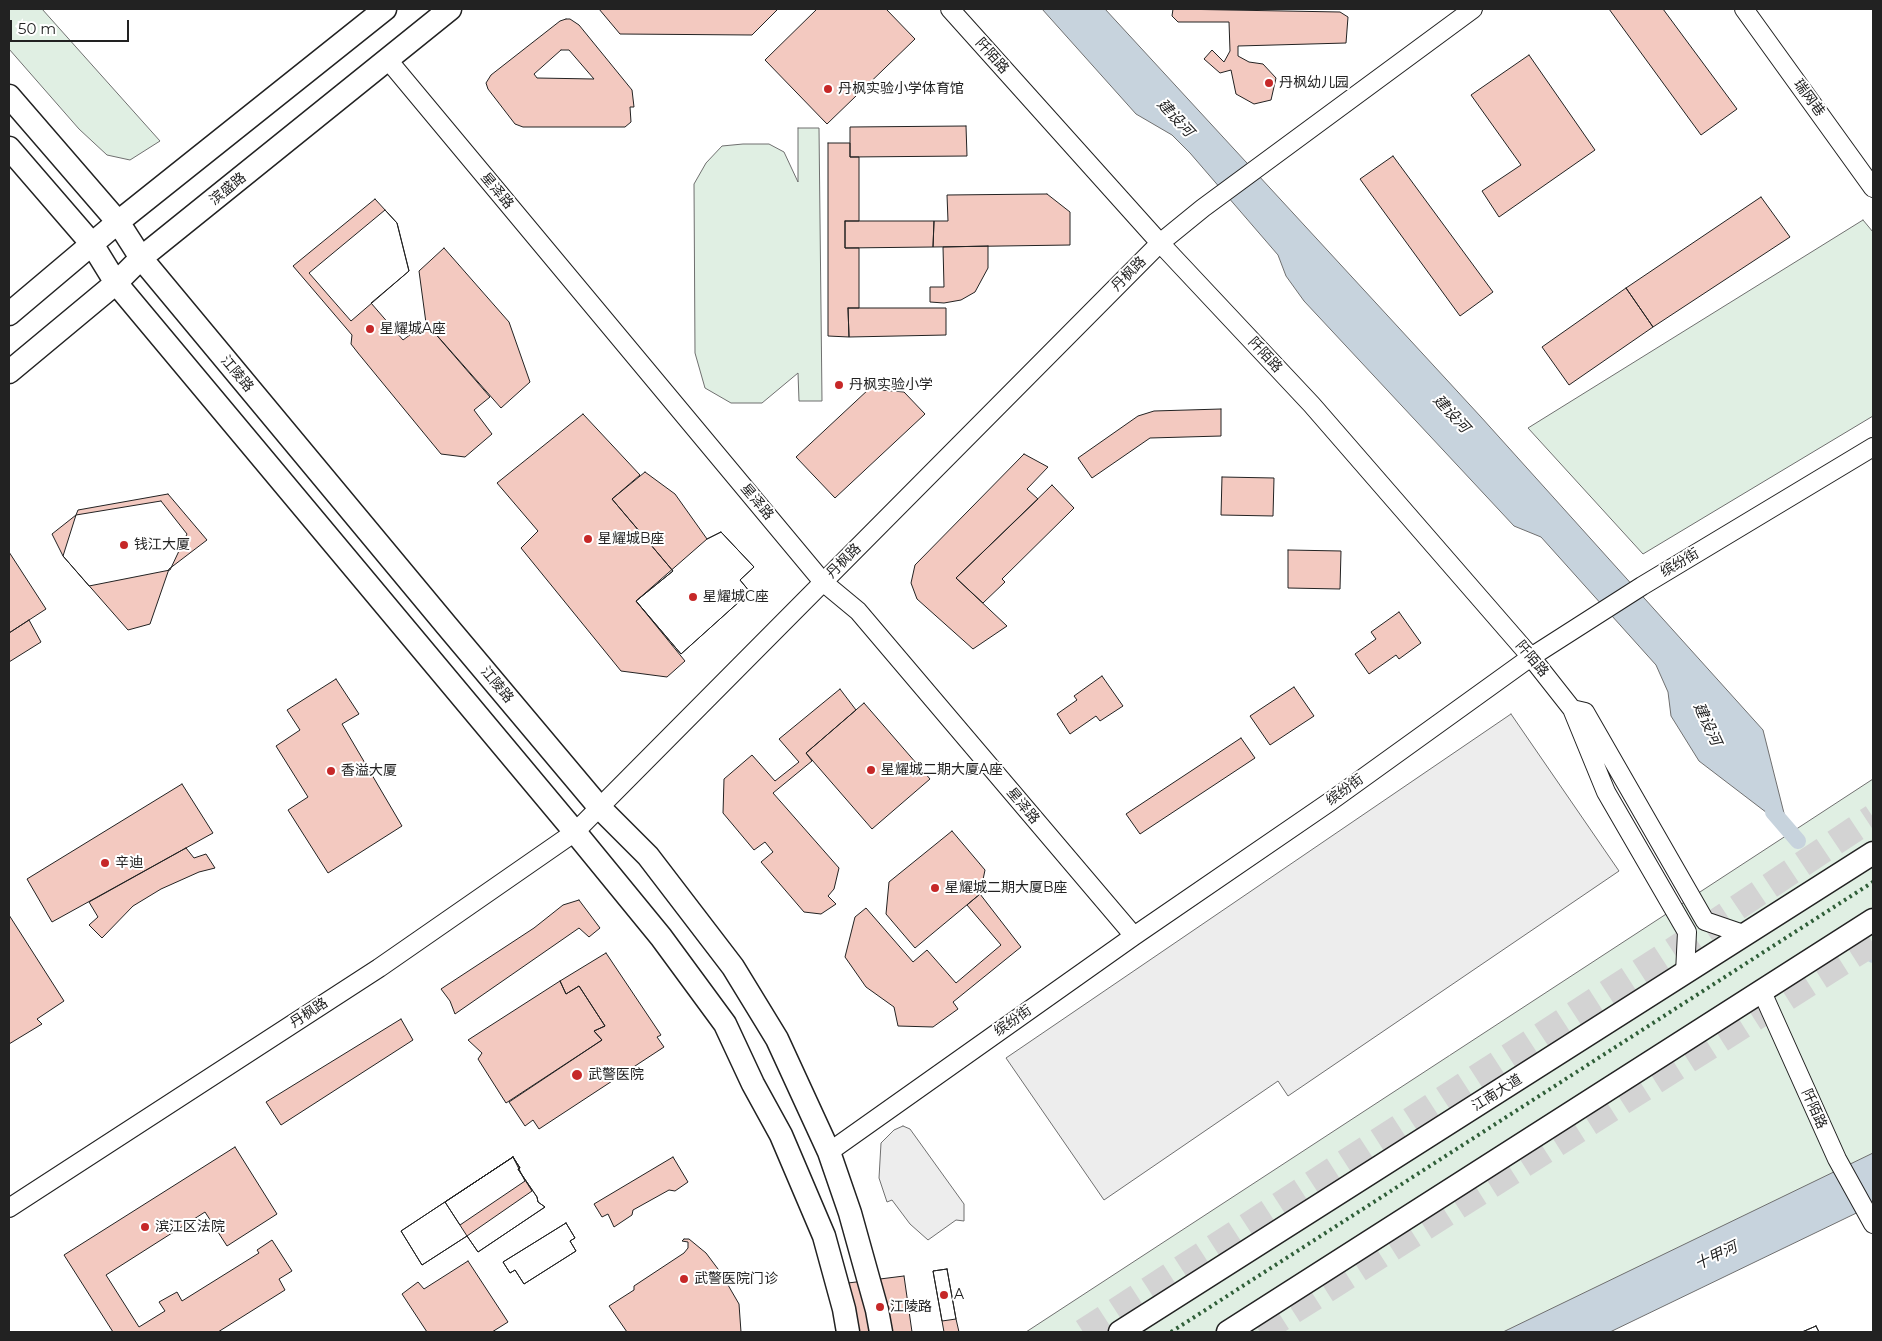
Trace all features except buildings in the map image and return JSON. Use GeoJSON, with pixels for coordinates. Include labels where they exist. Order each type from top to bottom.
{"type":"FeatureCollection","features":[{"type":"Feature","properties":{"kind":"main road"},"geometry":{"type":"LineString","coordinates":[[9,314],[118,222],[384,9]]}},
{"type":"Feature","properties":{"kind":"main road","name":"滨盛路"},"geometry":{"type":"LineString","coordinates":[[9,372],[116,284],[141,258],[450,9]]}},
{"type":"Feature","properties":{"kind":"main road","name":"江陵路"},"geometry":{"type":"LineString","coordinates":[[9,96],[118,222],[141,258],[600,808],[648,856],[733,967],[777,1039],[829,1152],[850,1213],[877,1310],[881,1332]]}},
{"type":"Feature","properties":{"kind":"main road"},"geometry":{"type":"LineString","coordinates":[[9,148],[92,244],[116,284],[576,832],[661,937],[725,1024],[753,1084],[781,1135],[824,1236],[844,1309],[848,1332]]}},
{"type":"Feature","properties":{"kind":"main road","name":"江南大道"},"geometry":{"type":"LineString","coordinates":[[1120,1332],[1873,853]]}},
{"type":"Feature","properties":{"kind":"main road"},"geometry":{"type":"LineString","coordinates":[[1228,1332],[1873,920]]}},
{"type":"Feature","properties":{"kind":"street","name":"阡陌路"},"geometry":{"type":"LineString","coordinates":[[950,9],[1160,243],[1312,405],[1531,657],[1572,708],[1606,792],[1687,932],[1685,973]]}},
{"type":"Feature","properties":{"kind":"street","name":"丹枫路"},"geometry":{"type":"LineString","coordinates":[[9,1208],[379,968],[576,832],[1160,243],[1203,208],[1473,9]]}},
{"type":"Feature","properties":{"kind":"street","name":"瑞网巷"},"geometry":{"type":"LineString","coordinates":[[1744,9],[1873,188]]}},
{"type":"Feature","properties":{"kind":"street","name":"星泽路"},"geometry":{"type":"LineString","coordinates":[[388,60],[824,582],[858,611],[1134,936]]}},
{"type":"Feature","properties":{"kind":"street","name":"缤纷街"},"geometry":{"type":"LineString","coordinates":[[829,1152],[1134,936],[1332,801],[1531,657],[1642,586],[1873,447]]}},
{"type":"Feature","properties":{"kind":"street","name":"阡陌路"},"geometry":{"type":"LineString","coordinates":[[1572,708],[1585,712],[1705,921],[1746,934]]}},
{"type":"Feature","properties":{"kind":"street","name":"阡陌路"},"geometry":{"type":"LineString","coordinates":[[1762,992],[1836,1159],[1871,1220]]}},
{"type":"Feature","properties":{"kind":"green space"},"geometry":{"type":"Polygon","coordinates":[[[9,9],[42,9],[160,141],[130,160],[107,155],[79,129],[9,49],[9,9]]]}},
{"type":"Feature","properties":{"kind":"green space"},"geometry":{"type":"Polygon","coordinates":[[[798,128],[819,128],[822,401],[799,401],[798,373],[762,403],[731,403],[705,388],[695,353],[694,184],[706,163],[722,146],[743,144],[769,144],[784,152],[798,182],[798,128]]]}},
{"type":"Feature","properties":{"kind":"green space"},"geometry":{"type":"Polygon","coordinates":[[[1863,220],[1873,232],[1873,416],[1643,554],[1528,428],[1863,220]]]}},
{"type":"Feature","properties":{"kind":"green space"},"geometry":{"type":"Polygon","coordinates":[[[1873,779],[1873,1167],[1521,1332],[1026,1332],[1873,779]]]}},
{"type":"Feature","properties":{"kind":"shaded area"},"geometry":{"type":"Polygon","coordinates":[[[1511,714],[1619,871],[1288,1096],[1278,1081],[1104,1200],[1006,1058],[1511,714]]]}},
{"type":"Feature","properties":{"kind":"shaded area"},"geometry":{"type":"Polygon","coordinates":[[[903,1126],[910,1129],[964,1204],[964,1221],[956,1220],[928,1240],[910,1224],[892,1200],[887,1202],[879,1178],[881,1143],[894,1130],[903,1126]]]}},
{"type":"Feature","properties":{"kind":"water"},"geometry":{"type":"Polygon","coordinates":[[[1042,9],[1105,9],[1481,417],[1763,730],[1788,829],[1699,761],[1671,716],[1668,692],[1656,665],[1541,537],[1514,526],[1304,301],[1286,276],[1278,255],[1190,153],[1172,135],[1136,114],[1042,9]]]}},
{"type":"Feature","properties":{"kind":"water","name":"十甲河"},"geometry":{"type":"Polygon","coordinates":[[[1873,1153],[1873,1205],[1610,1332],[1503,1332],[1873,1153]]]}},
{"type":"Feature","properties":{"kind":"waterway","name":"建设河"},"geometry":{"type":"LineString","coordinates":[[1773,812],[1798,841]]}},
{"type":"Feature","properties":{"kind":"waterway","name":"建设河"},"geometry":{"type":"LineString","coordinates":[[1871,951],[1873,955]]}},
{"type":"Feature","properties":{"kind":"tunnel"},"geometry":{"type":"LineString","coordinates":[[1083,1332],[1684,943],[1873,817]]}},
{"type":"Feature","properties":{"kind":"tunnel"},"geometry":{"type":"LineString","coordinates":[[1260,1332],[1873,943]]}},
{"type":"Feature","properties":{"kind":"hedge"},"geometry":{"type":"LineString","coordinates":[[1171,1332],[1873,882]]}},
{"type":"Feature","properties":{"kind":"place","name":"丹枫幼儿园"},"geometry":{"type":"Point","coordinates":[1269,83]}},
{"type":"Feature","properties":{"kind":"place","name":"丹枫实验小学体育馆"},"geometry":{"type":"Point","coordinates":[828,89]}},
{"type":"Feature","properties":{"kind":"place","name":"星耀城A座"},"geometry":{"type":"Point","coordinates":[370,329]}},
{"type":"Feature","properties":{"kind":"place","name":"丹枫实验小学"},"geometry":{"type":"Point","coordinates":[839,385]}},
{"type":"Feature","properties":{"kind":"place","name":"星耀城B座"},"geometry":{"type":"Point","coordinates":[588,539]}},
{"type":"Feature","properties":{"kind":"place","name":"钱江大厦"},"geometry":{"type":"Point","coordinates":[124,545]}},
{"type":"Feature","properties":{"kind":"place","name":"星耀城C座"},"geometry":{"type":"Point","coordinates":[693,597]}},
{"type":"Feature","properties":{"kind":"place","name":"星耀城二期大厦A座"},"geometry":{"type":"Point","coordinates":[871,770]}},
{"type":"Feature","properties":{"kind":"place","name":"香溢大厦"},"geometry":{"type":"Point","coordinates":[331,771]}},
{"type":"Feature","properties":{"kind":"place","name":"辛迪"},"geometry":{"type":"Point","coordinates":[105,863]}},
{"type":"Feature","properties":{"kind":"place","name":"星耀城二期大厦B座"},"geometry":{"type":"Point","coordinates":[935,888]}},
{"type":"Feature","properties":{"kind":"place","name":"武警医院"},"geometry":{"type":"Point","coordinates":[577,1075]}},
{"type":"Feature","properties":{"kind":"place","name":"滨江区法院"},"geometry":{"type":"Point","coordinates":[145,1227]}},
{"type":"Feature","properties":{"kind":"place","name":"武警医院门诊"},"geometry":{"type":"Point","coordinates":[684,1279]}},
{"type":"Feature","properties":{"kind":"place","name":"A"},"geometry":{"type":"Point","coordinates":[944,1295]}},
{"type":"Feature","properties":{"kind":"place","name":"江陵路"},"geometry":{"type":"Point","coordinates":[880,1307]}}]}
